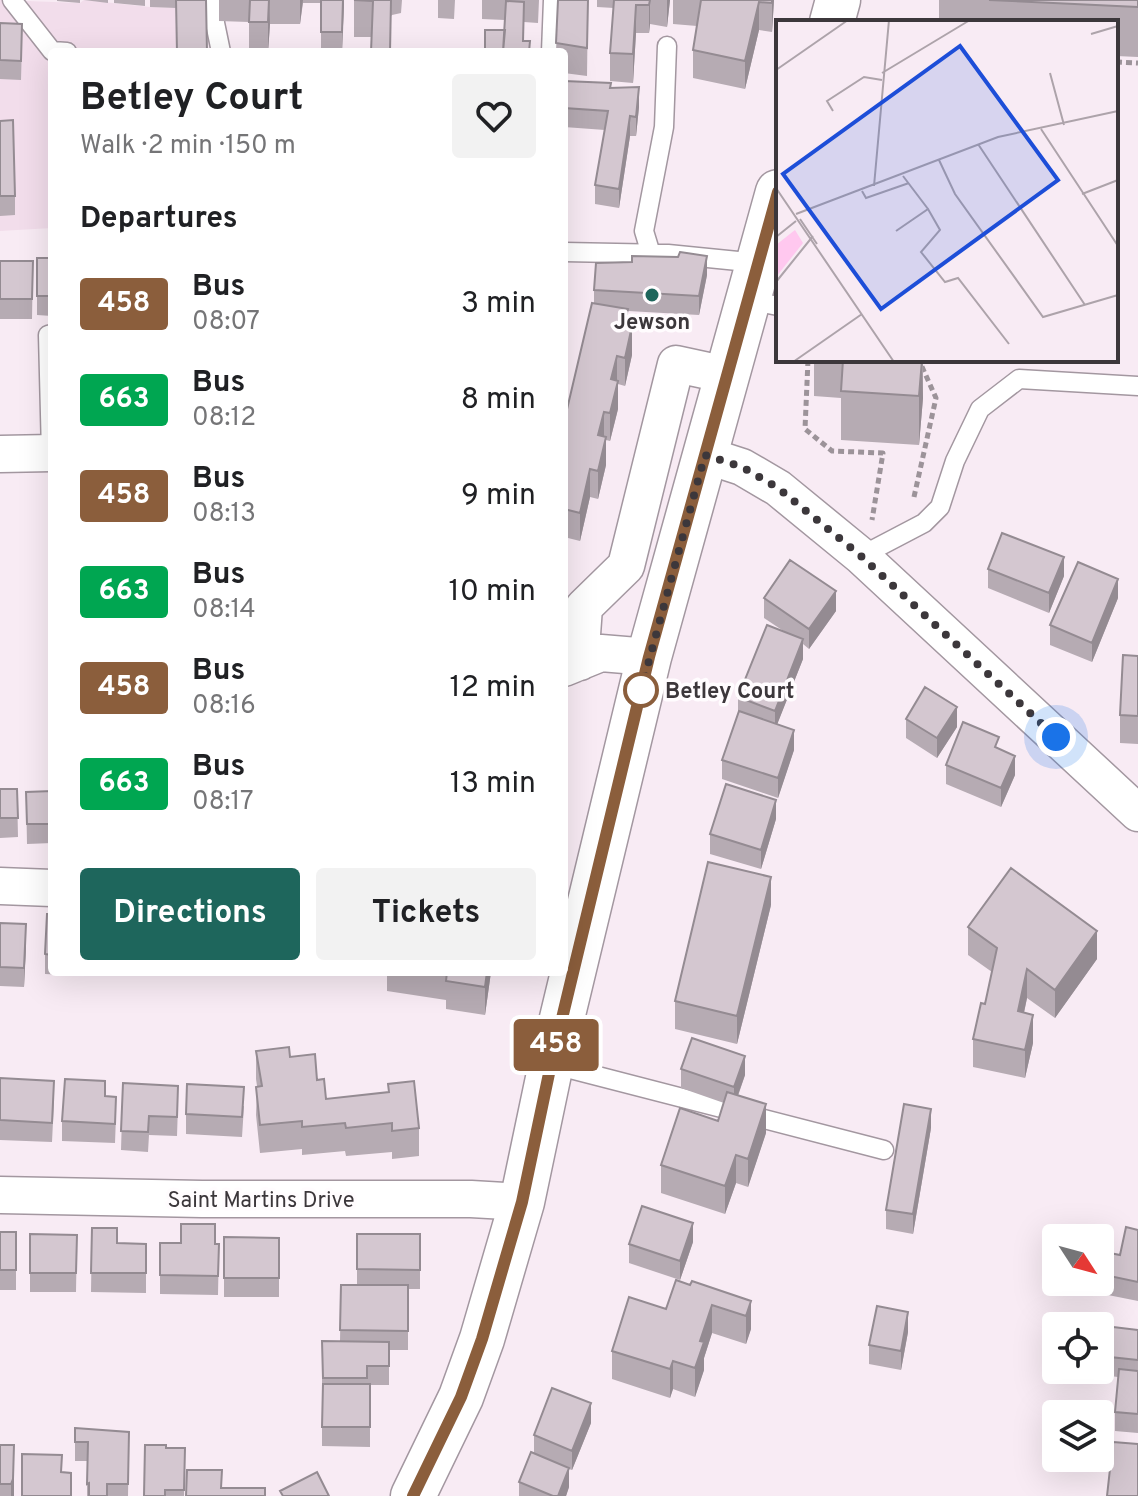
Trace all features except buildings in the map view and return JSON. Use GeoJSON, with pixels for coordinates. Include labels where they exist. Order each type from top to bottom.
{"type":"FeatureCollection","features":[{"type":"Feature","properties":{"kind":"street"},"geometry":{"type":"LineString","coordinates":[[805,20],[810,0]]}},
{"type":"Feature","properties":{"kind":"street"},"geometry":{"type":"LineString","coordinates":[[833,20],[838,0]]}},
{"type":"Feature","properties":{"kind":"street"},"geometry":{"type":"LineString","coordinates":[[568,962],[575,920],[727,375],[762,290],[776,204]]}},
{"type":"Feature","properties":{"kind":"street"},"geometry":{"type":"LineString","coordinates":[[572,665],[584,607],[626,566],[676,364],[727,375]]}},
{"type":"Feature","properties":{"kind":"street"},"geometry":{"type":"LineString","coordinates":[[0,454],[48,453]]}},
{"type":"Feature","properties":{"kind":"street"},"geometry":{"type":"LineString","coordinates":[[705,455],[742,467],[778,488],[848,546],[1138,813]]}},
{"type":"Feature","properties":{"kind":"street"},"geometry":{"type":"LineString","coordinates":[[572,665],[601,653],[649,657]]}},
{"type":"Feature","properties":{"kind":"street"},"geometry":{"type":"LineString","coordinates":[[0,886],[48,888]]}},
{"type":"Feature","properties":{"kind":"street"},"geometry":{"type":"LineString","coordinates":[[413,1496],[461,1397],[482,1339],[522,1202],[566,976]]}},
{"type":"Feature","properties":{"kind":"street","name":"Saint Martins Drive"},"geometry":{"type":"LineString","coordinates":[[0,1195],[522,1202]]}},
{"type":"Feature","properties":{"kind":"lane"},"geometry":{"type":"LineString","coordinates":[[12,0],[50,48]]}},
{"type":"Feature","properties":{"kind":"lane"},"geometry":{"type":"LineString","coordinates":[[215,0],[215,23],[220,48]]}},
{"type":"Feature","properties":{"kind":"lane"},"geometry":{"type":"LineString","coordinates":[[551,48],[553,0]]}},
{"type":"Feature","properties":{"kind":"lane"},"geometry":{"type":"LineString","coordinates":[[651,254],[644,231],[664,127],[667,46]]}},
{"type":"Feature","properties":{"kind":"lane"},"geometry":{"type":"LineString","coordinates":[[568,252],[651,254],[762,290]]}},
{"type":"Feature","properties":{"kind":"lane"},"geometry":{"type":"LineString","coordinates":[[848,546],[924,523],[940,507],[955,461],[980,409],[1019,379],[1138,386]]}},
{"type":"Feature","properties":{"kind":"lane"},"geometry":{"type":"LineString","coordinates":[[551,1064],[884,1150]]}},
{"type":"Feature","properties":{"kind":"path"},"geometry":{"type":"LineString","coordinates":[[1118,62],[1138,63]]}},
{"type":"Feature","properties":{"kind":"path"},"geometry":{"type":"LineString","coordinates":[[808,362],[805,429],[832,451],[883,453],[872,520]]}},
{"type":"Feature","properties":{"kind":"path"},"geometry":{"type":"LineString","coordinates":[[913,498],[936,398],[920,362]]}},
{"type":"Feature","properties":{"kind":"path"},"geometry":{"type":"LineString","coordinates":[[848,546],[872,520],[886,513]]}},
{"type":"Feature","properties":{"kind":"shaded area"},"geometry":{"type":"Polygon","coordinates":[[[0,0],[80,3],[84,0],[205,9],[206,48],[48,48],[48,228],[0,231],[0,0]]]}},
{"type":"Feature","properties":{"kind":"bus line","name":"458"},"geometry":{"type":"LineString","coordinates":[[413,1496],[461,1397],[482,1339],[522,1202],[551,1064],[649,657],[776,199]]}},
{"type":"Feature","properties":{"kind":"place","name":"Jewson"},"geometry":{"type":"Point","coordinates":[652,295]}},
{"type":"Feature","properties":{"kind":"place","name":"Betley Court"},"geometry":{"type":"Point","coordinates":[641,690]}},
{"type":"Feature","properties":{"kind":"route"},"geometry":{"type":"LineString","coordinates":[[641,690],[705,455],[742,467],[778,488],[861,556],[1056,737]]}}]}
